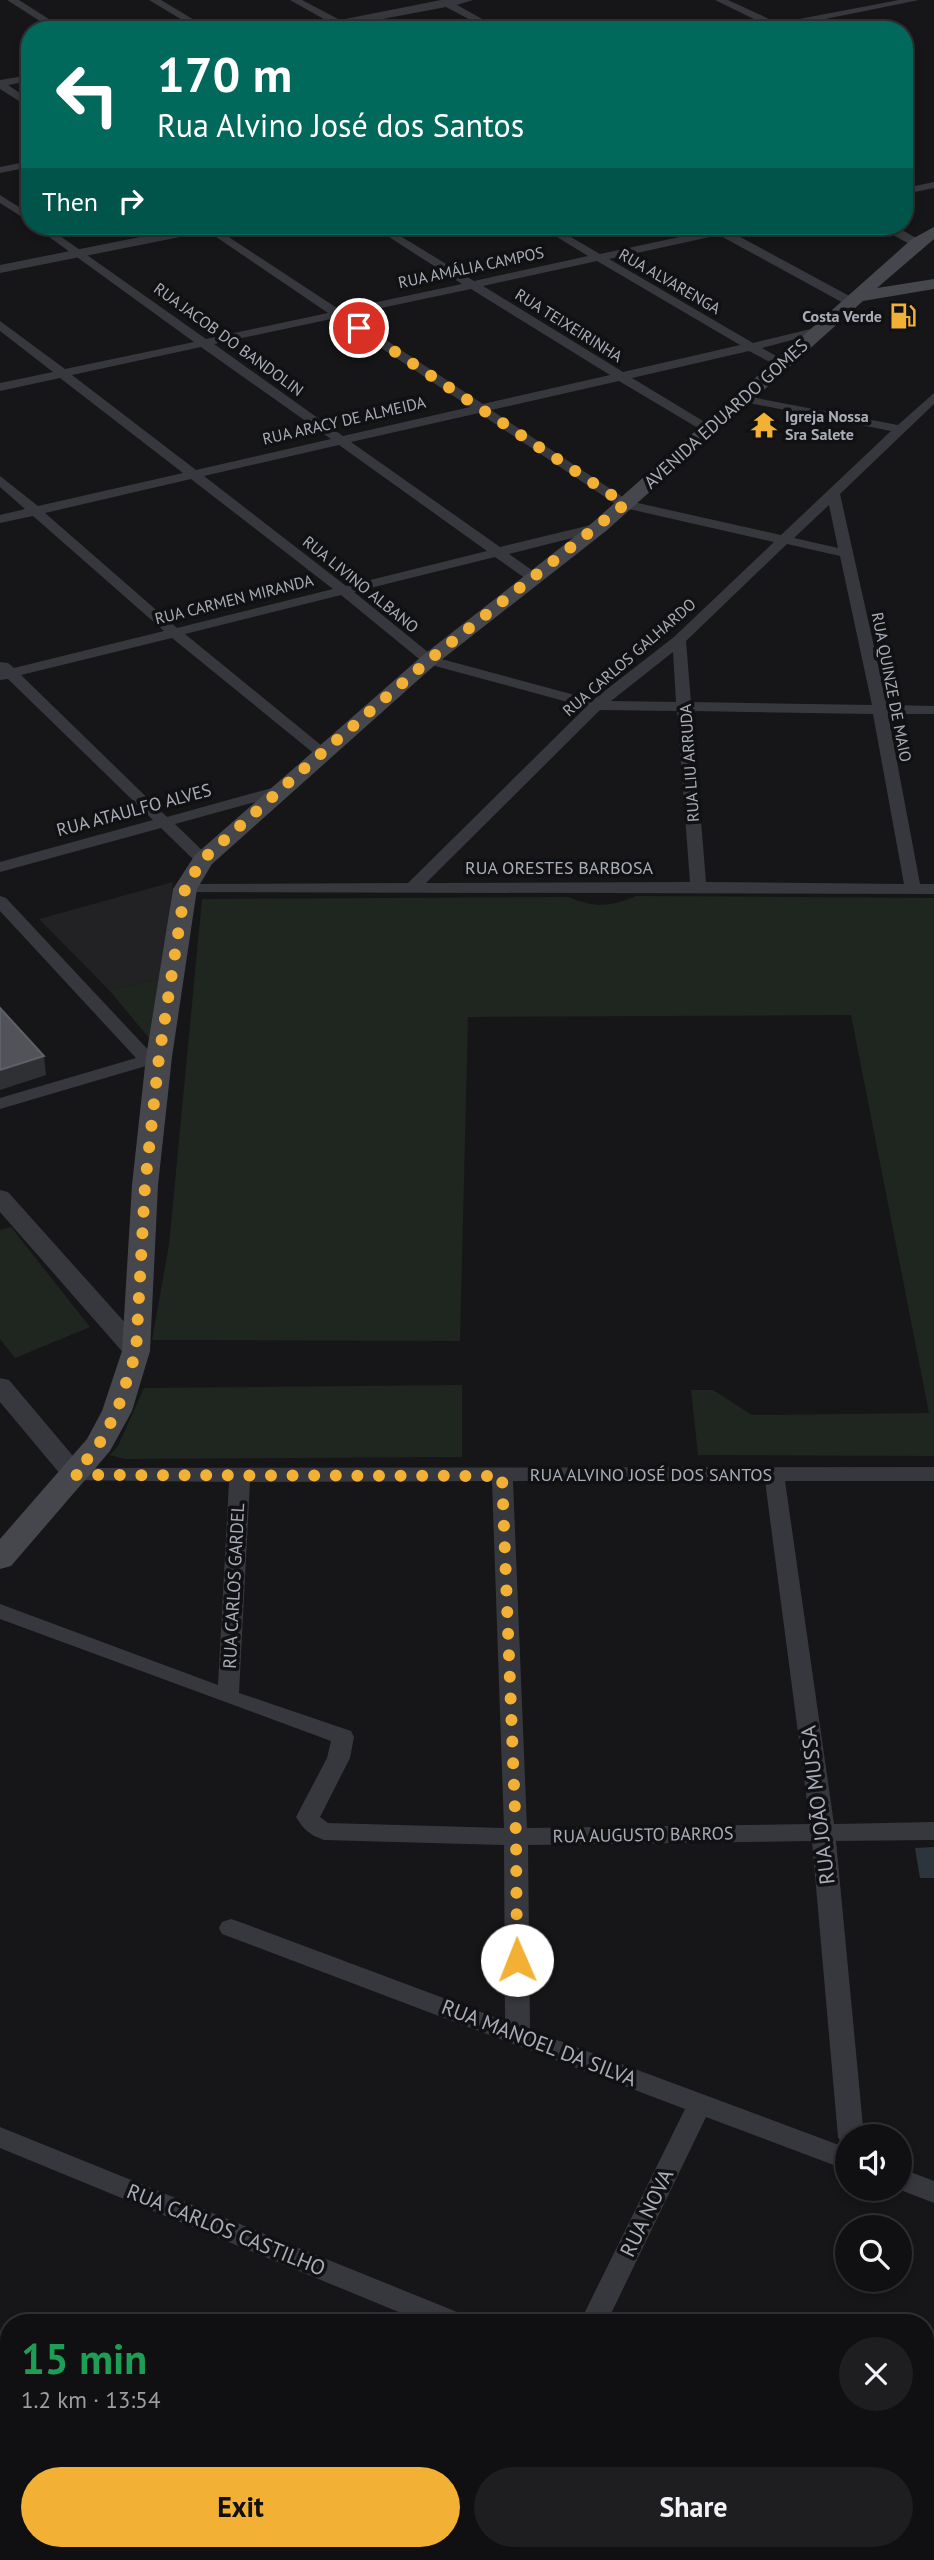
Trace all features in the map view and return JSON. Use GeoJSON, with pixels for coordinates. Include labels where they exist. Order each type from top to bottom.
{"type":"FeatureCollection","features":[{"type":"Feature","properties":{"kind":"main road","name":"AVENIDA EDUARDO GOMES"},"geometry":{"type":"LineString","coordinates":[[0,1559],[99,1444],[117,1411],[136,1352],[154,1058],[185,889],[202,860],[429,660],[599,527],[781,364],[928,238]]}},
{"type":"Feature","properties":{"kind":"main road"},"geometry":{"type":"LineString","coordinates":[[892,267],[891,274],[934,295]]}},
{"type":"Feature","properties":{"kind":"main road"},"geometry":{"type":"LineString","coordinates":[[855,299],[934,284]]}},
{"type":"Feature","properties":{"kind":"street"},"geometry":{"type":"LineString","coordinates":[[0,3],[14,0],[47,21]]}},
{"type":"Feature","properties":{"kind":"street"},"geometry":{"type":"LineString","coordinates":[[154,0],[190,21]]}},
{"type":"Feature","properties":{"kind":"street"},"geometry":{"type":"LineString","coordinates":[[295,0],[334,21]]}},
{"type":"Feature","properties":{"kind":"street"},"geometry":{"type":"LineString","coordinates":[[348,21],[443,2],[468,0]]}},
{"type":"Feature","properties":{"kind":"street"},"geometry":{"type":"LineString","coordinates":[[720,0],[766,21]]}},
{"type":"Feature","properties":{"kind":"street"},"geometry":{"type":"LineString","coordinates":[[862,0],[877,7]]}},
{"type":"Feature","properties":{"kind":"street"},"geometry":{"type":"LineString","coordinates":[[803,21],[914,0]]}},
{"type":"Feature","properties":{"kind":"street"},"geometry":{"type":"LineString","coordinates":[[443,2],[480,21]]}},
{"type":"Feature","properties":{"kind":"street"},"geometry":{"type":"LineString","coordinates":[[0,84],[21,80]]}},
{"type":"Feature","properties":{"kind":"street"},"geometry":{"type":"LineString","coordinates":[[0,84],[21,99]]}},
{"type":"Feature","properties":{"kind":"street"},"geometry":{"type":"LineString","coordinates":[[0,170],[21,166]]}},
{"type":"Feature","properties":{"kind":"street"},"geometry":{"type":"LineString","coordinates":[[913,189],[934,185]]}},
{"type":"Feature","properties":{"kind":"street"},"geometry":{"type":"LineString","coordinates":[[0,198],[21,213]]}},
{"type":"Feature","properties":{"kind":"street","name":"RUA JACOB DO BANDOLIN"},"geometry":{"type":"LineString","coordinates":[[52,235],[534,578]]}},
{"type":"Feature","properties":{"kind":"street"},"geometry":{"type":"LineString","coordinates":[[0,269],[165,235]]}},
{"type":"Feature","properties":{"kind":"street"},"geometry":{"type":"LineString","coordinates":[[222,235],[625,504],[848,554]]}},
{"type":"Feature","properties":{"kind":"street","name":"RUA TEIXEIRINHA"},"geometry":{"type":"LineString","coordinates":[[392,235],[708,430]]}},
{"type":"Feature","properties":{"kind":"street","name":"RUA ALVARENGA"},"geometry":{"type":"LineString","coordinates":[[560,235],[781,364]]}},
{"type":"Feature","properties":{"kind":"street","name":"RUA AMÁLIA CAMPOS"},"geometry":{"type":"LineString","coordinates":[[0,387],[598,257],[688,235]]}},
{"type":"Feature","properties":{"kind":"street"},"geometry":{"type":"LineString","coordinates":[[730,235],[855,299]]}},
{"type":"Feature","properties":{"kind":"street"},"geometry":{"type":"LineString","coordinates":[[910,235],[928,238]]}},
{"type":"Feature","properties":{"kind":"street","name":"RUA LIVINO ALBANO"},"geometry":{"type":"LineString","coordinates":[[0,325],[429,660],[596,705],[934,710]]}},
{"type":"Feature","properties":{"kind":"street","name":"RUA ARACY DE ALMEIDA"},"geometry":{"type":"LineString","coordinates":[[0,519],[819,331]]}},
{"type":"Feature","properties":{"kind":"street","name":"RUA CARLOS GALHARDO"},"geometry":{"type":"LineString","coordinates":[[411,888],[596,705],[679,640],[934,397]]}},
{"type":"Feature","properties":{"kind":"street"},"geometry":{"type":"LineString","coordinates":[[744,398],[900,429]]}},
{"type":"Feature","properties":{"kind":"street"},"geometry":{"type":"LineString","coordinates":[[0,480],[174,632],[322,753]]}},
{"type":"Feature","properties":{"kind":"street","name":"RUA QUINZE DE MAIO"},"geometry":{"type":"LineString","coordinates":[[833,493],[880,709],[913,888]]}},
{"type":"Feature","properties":{"kind":"street","name":"RUA CARMEN MIRANDA"},"geometry":{"type":"LineString","coordinates":[[4,671],[344,591],[599,527]]}},
{"type":"Feature","properties":{"kind":"street","name":"RUA LIU ARRUDA"},"geometry":{"type":"LineString","coordinates":[[679,640],[698,887]]}},
{"type":"Feature","properties":{"kind":"street"},"geometry":{"type":"LineString","coordinates":[[4,671],[165,821],[202,860]]}},
{"type":"Feature","properties":{"kind":"street","name":"RUA ATAULFO ALVES"},"geometry":{"type":"LineString","coordinates":[[0,867],[279,791]]}},
{"type":"Feature","properties":{"kind":"street","name":"RUA ORESTES BARBOSA"},"geometry":{"type":"LineString","coordinates":[[185,889],[934,889]]}},
{"type":"Feature","properties":{"kind":"street"},"geometry":{"type":"LineString","coordinates":[[0,901],[154,1058],[0,1104]]}},
{"type":"Feature","properties":{"kind":"street"},"geometry":{"type":"LineString","coordinates":[[0,1197],[136,1352]]}},
{"type":"Feature","properties":{"kind":"street"},"geometry":{"type":"LineString","coordinates":[[1,1389],[75,1475]]}},
{"type":"Feature","properties":{"kind":"street","name":"RUA CARLOS GARDEL"},"geometry":{"type":"LineString","coordinates":[[228,1697],[240,1474]]}},
{"type":"Feature","properties":{"kind":"street","name":"RUA JOÃO MUSSA"},"geometry":{"type":"LineString","coordinates":[[774,1474],[822,1831],[850,2124]]}},
{"type":"Feature","properties":{"kind":"street","name":"RUA ALVINO JOSÉ DOS SANTOS"},"geometry":{"type":"LineString","coordinates":[[75,1475],[934,1474]]}},
{"type":"Feature","properties":{"kind":"street"},"geometry":{"type":"LineString","coordinates":[[502,1476],[516,1837],[518,2035]]}},
{"type":"Feature","properties":{"kind":"street","name":"RUA AUGUSTO BARROS"},"geometry":{"type":"LineString","coordinates":[[0,1611],[228,1697],[343,1737],[343,1752],[311,1806],[309,1817],[313,1825],[324,1831],[516,1837],[934,1831]]}},
{"type":"Feature","properties":{"kind":"street","name":"RUA MANOEL DA SILVA"},"geometry":{"type":"LineString","coordinates":[[230,1928],[835,2154]]}},
{"type":"Feature","properties":{"kind":"street","name":"RUA NOVA"},"geometry":{"type":"LineString","coordinates":[[598,2314],[700,2103]]}},
{"type":"Feature","properties":{"kind":"street","name":"RUA CARLOS CASTILHO"},"geometry":{"type":"LineString","coordinates":[[0,2137],[432,2314]]}},
{"type":"Feature","properties":{"kind":"street"},"geometry":{"type":"LineString","coordinates":[[912,2184],[934,2192]]}},
{"type":"Feature","properties":{"kind":"shaded area"},"geometry":{"type":"Polygon","coordinates":[[[173,882],[162,978],[109,990],[39,919],[173,882]]]}},
{"type":"Feature","properties":{"kind":"shaded area"},"geometry":{"type":"Polygon","coordinates":[[[636,896],[934,898],[934,1456],[698,1455],[691,1390],[713,1390],[752,1415],[929,1413],[851,1015],[468,1017],[460,1341],[152,1340],[169,1245],[202,899],[568,897],[602,905],[636,896]]]}},
{"type":"Feature","properties":{"kind":"shaded area"},"geometry":{"type":"Polygon","coordinates":[[[162,978],[154,1044],[109,990],[162,978]]]}},
{"type":"Feature","properties":{"kind":"shaded area"},"geometry":{"type":"Polygon","coordinates":[[[11,1227],[90,1327],[15,1358],[0,1339],[0,1230],[11,1227]]]}},
{"type":"Feature","properties":{"kind":"shaded area"},"geometry":{"type":"Polygon","coordinates":[[[462,1385],[462,1457],[125,1459],[110,1455],[118,1446],[144,1388],[462,1385]]]}},
{"type":"Feature","properties":{"kind":"shaded area"},"geometry":{"type":"Polygon","coordinates":[[[934,1847],[934,1878],[920,1878],[915,1848],[934,1847]]]}},
{"type":"Feature","properties":{"kind":"building"},"geometry":{"type":"Polygon","coordinates":[[[0,1008],[44,1056],[0,1070],[0,1008]]]}},
{"type":"Feature","properties":{"kind":"place","name":"Costa Verde"},"geometry":{"type":"Point","coordinates":[903,316]}},
{"type":"Feature","properties":{"kind":"place","name":"Igreja Nossa Sra Salete"},"geometry":{"type":"Point","coordinates":[764,425]}},
{"type":"Feature","properties":{"kind":"route"},"geometry":{"type":"LineString","coordinates":[[359,328],[625,504],[429,660],[308,765],[202,860],[185,889],[159,1057],[145,1185],[136,1352],[117,1411],[99,1444],[75,1475],[502,1476],[516,1837],[517,1960]]}}]}
